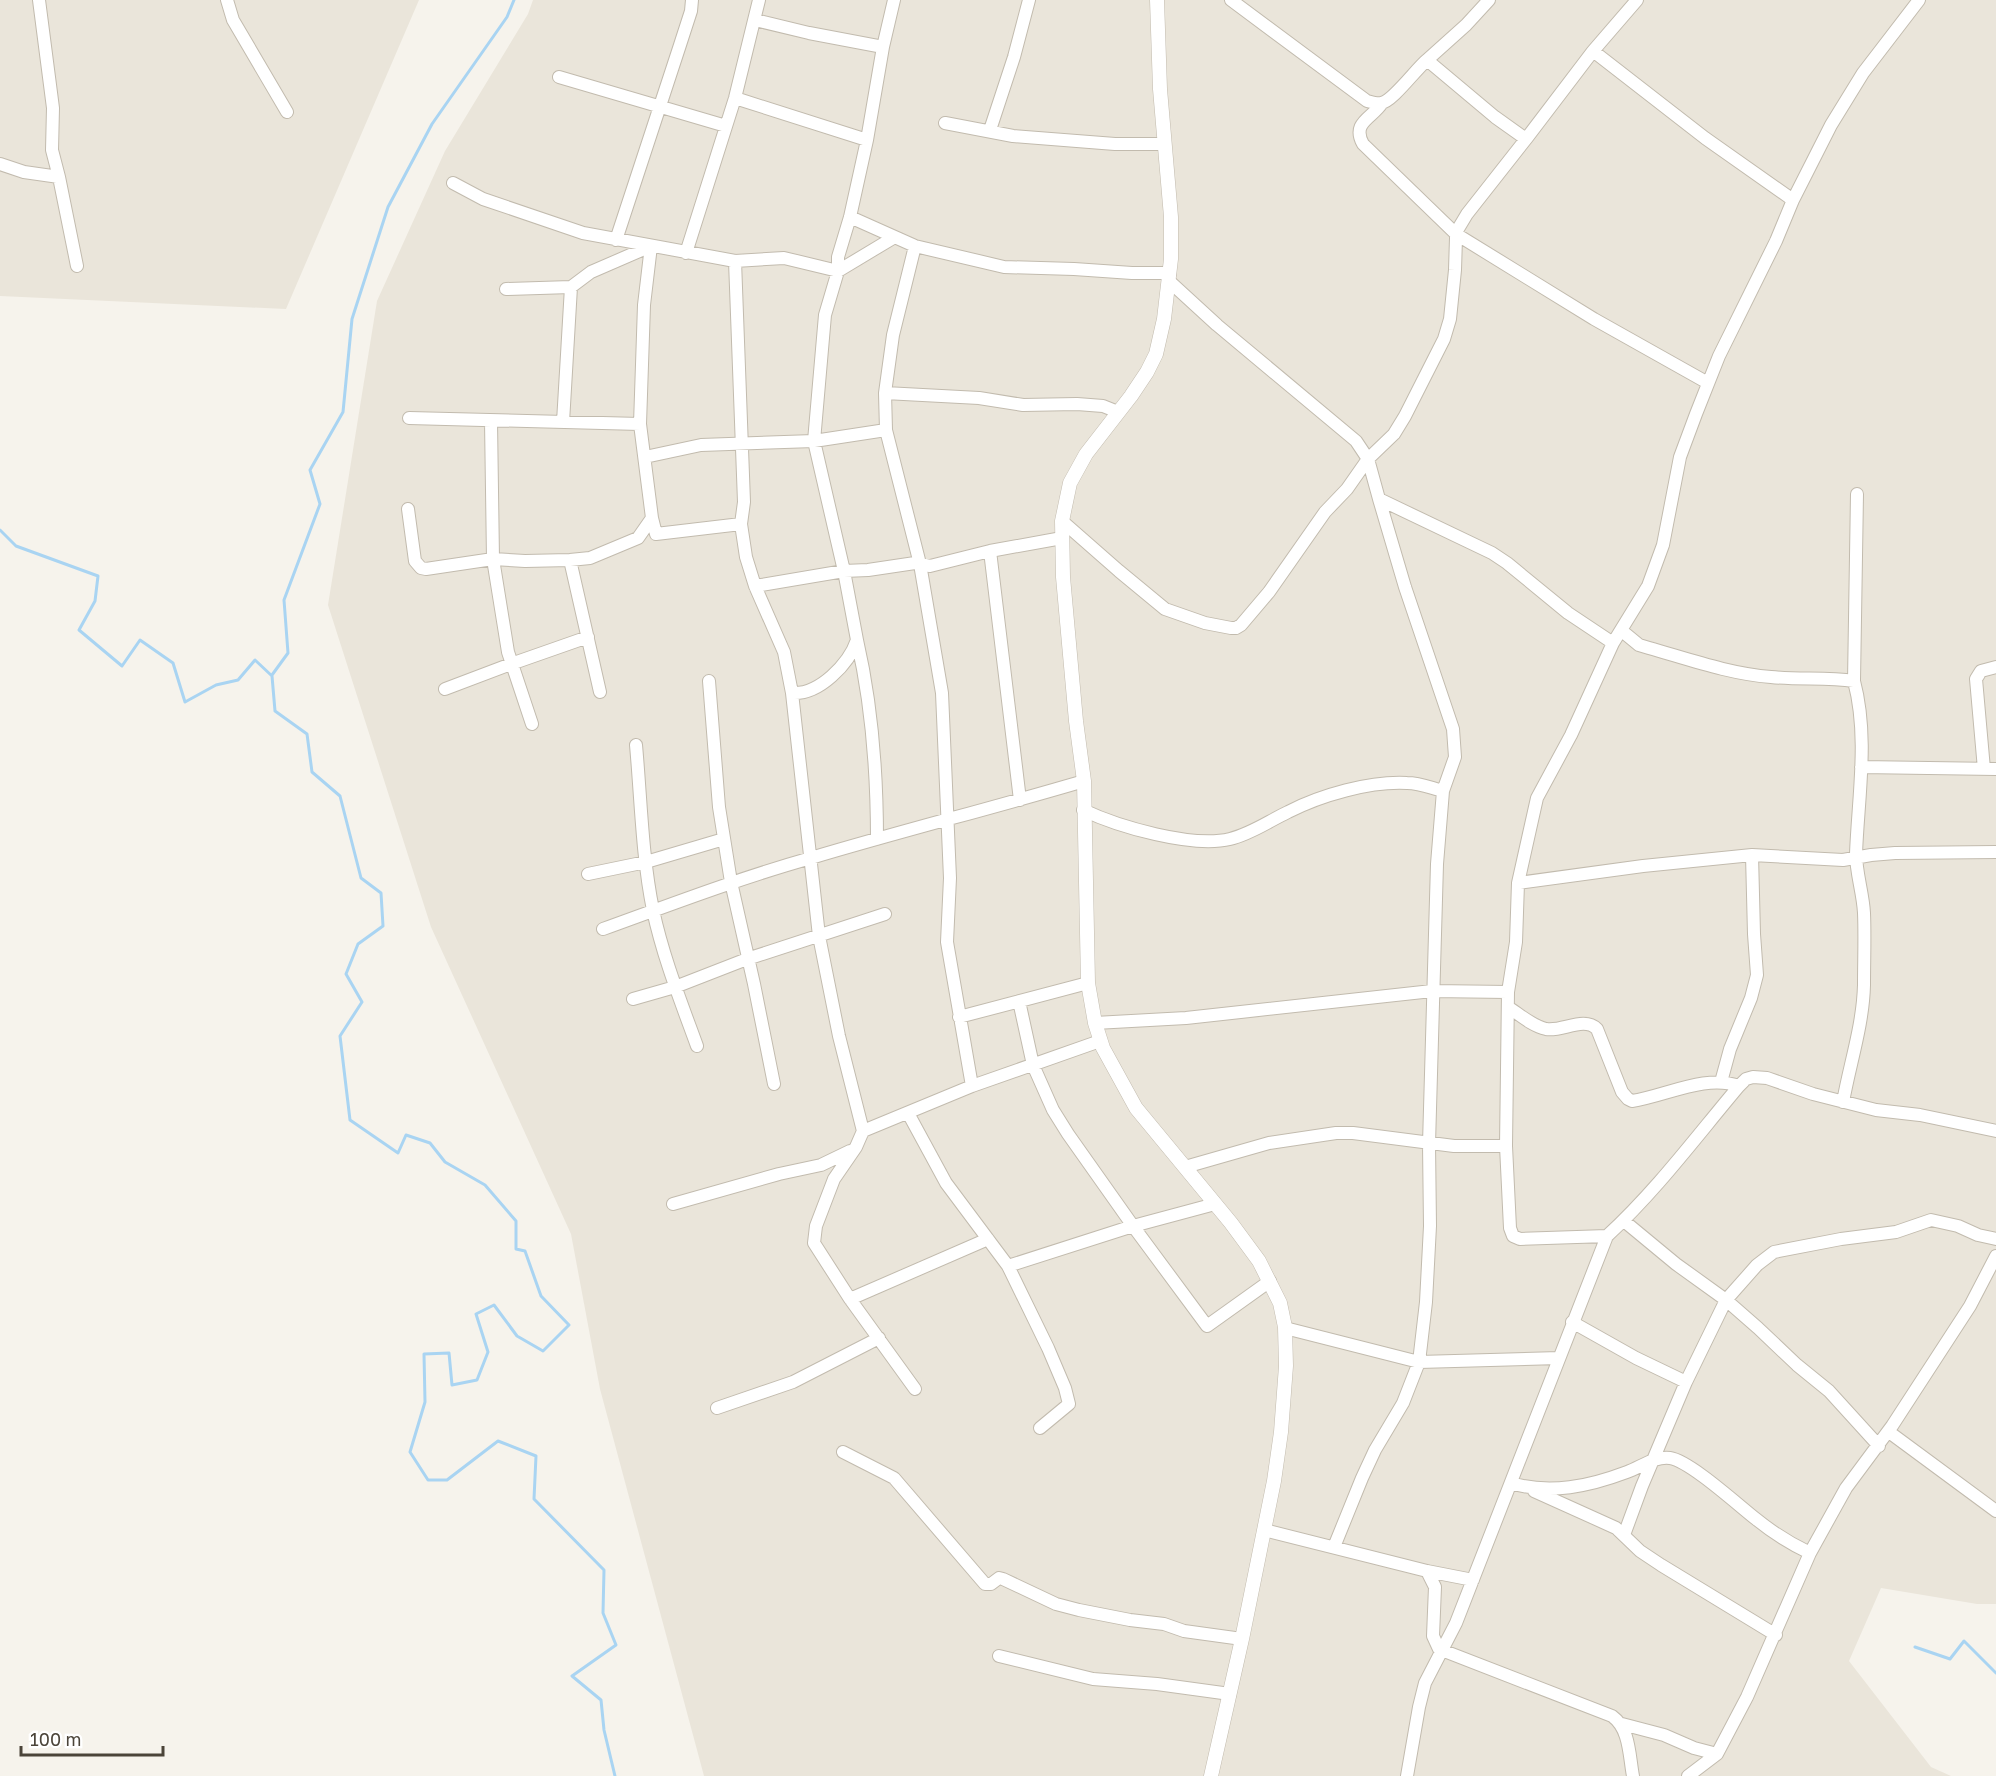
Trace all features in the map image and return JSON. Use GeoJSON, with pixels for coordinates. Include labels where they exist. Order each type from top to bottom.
{"type":"FeatureCollection","features":[{"type":"Feature","properties":{"kind":"street"},"geometry":{"type":"LineString","coordinates":[[39,0],[53,108],[52,150],[77,266]]}},
{"type":"Feature","properties":{"kind":"street"},"geometry":{"type":"LineString","coordinates":[[227,0],[233,20],[287,112]]}},
{"type":"Feature","properties":{"kind":"street"},"geometry":{"type":"LineString","coordinates":[[616,240],[691,11],[692,0]]}},
{"type":"Feature","properties":{"kind":"street"},"geometry":{"type":"LineString","coordinates":[[686,253],[735,98],[759,0]]}},
{"type":"Feature","properties":{"kind":"street"},"geometry":{"type":"LineString","coordinates":[[877,839],[877,780],[870,721],[844,571],[814,441],[825,315],[838,271],[838,257],[850,218],[894,0]]}},
{"type":"Feature","properties":{"kind":"street"},"geometry":{"type":"LineString","coordinates":[[990,130],[1014,57],[1029,0]]}},
{"type":"Feature","properties":{"kind":"street"},"geometry":{"type":"LineString","coordinates":[[1157,0],[1160,89],[1172,217],[1169,277],[1163,328],[1156,354],[1142,380],[1077,467],[1065,500],[1062,520],[1063,577],[1083,781],[1088,983],[1100,1041],[1136,1107],[1259,1261],[1280,1303],[1285,1328],[1286,1366],[1281,1432],[1242,1639],[1211,1776]]}},
{"type":"Feature","properties":{"kind":"street"},"geometry":{"type":"LineString","coordinates":[[1231,0],[1356,95],[1367,101],[1382,103]]}},
{"type":"Feature","properties":{"kind":"street"},"geometry":{"type":"LineString","coordinates":[[1490,0],[1410,76],[1393,98],[1382,103],[1362,124],[1359,134],[1363,144],[1456,234],[1594,319],[1708,383]]}},
{"type":"Feature","properties":{"kind":"street"},"geometry":{"type":"LineString","coordinates":[[1062,520],[1165,609],[1205,623],[1236,628],[1248,620],[1325,512],[1361,471],[1368,459],[1394,434],[1444,339],[1452,309],[1456,234],[1467,214],[1593,51],[1637,0]]}},
{"type":"Feature","properties":{"kind":"street"},"geometry":{"type":"LineString","coordinates":[[1607,1236],[1520,1239],[1513,1236],[1510,1228],[1506,1146],[1508,992],[1516,942],[1518,883],[1537,798],[1571,735],[1613,643],[1648,586],[1657,565],[1669,518],[1680,457],[1719,356],[1776,241],[1793,200],[1831,125],[1863,73],[1919,0]]}},
{"type":"Feature","properties":{"kind":"street"},"geometry":{"type":"LineString","coordinates":[[755,20],[883,47]]}},
{"type":"Feature","properties":{"kind":"street"},"geometry":{"type":"LineString","coordinates":[[1593,51],[1705,138],[1793,200]]}},
{"type":"Feature","properties":{"kind":"street"},"geometry":{"type":"LineString","coordinates":[[1427,60],[1495,117],[1526,139]]}},
{"type":"Feature","properties":{"kind":"street"},"geometry":{"type":"LineString","coordinates":[[560,77],[726,126]]}},
{"type":"Feature","properties":{"kind":"street"},"geometry":{"type":"LineString","coordinates":[[735,98],[867,140]]}},
{"type":"Feature","properties":{"kind":"street"},"geometry":{"type":"LineString","coordinates":[[945,123],[1013,136],[1070,141],[1165,144]]}},
{"type":"Feature","properties":{"kind":"street"},"geometry":{"type":"LineString","coordinates":[[0,164],[24,172],[59,177]]}},
{"type":"Feature","properties":{"kind":"street"},"geometry":{"type":"LineString","coordinates":[[453,183],[483,199],[583,233],[735,261],[790,259],[838,271],[893,238]]}},
{"type":"Feature","properties":{"kind":"street"},"geometry":{"type":"LineString","coordinates":[[850,218],[915,246],[1004,267],[1074,269],[1169,277],[1217,325],[1347,433],[1368,459],[1405,587],[1456,743],[1455,757],[1443,791],[1437,864],[1429,1144],[1430,1226],[1426,1302],[1419,1362],[1403,1403],[1375,1450],[1362,1478],[1334,1547]]}},
{"type":"Feature","properties":{"kind":"street"},"geometry":{"type":"LineString","coordinates":[[506,289],[571,287],[591,272],[651,246]]}},
{"type":"Feature","properties":{"kind":"street"},"geometry":{"type":"LineString","coordinates":[[651,246],[644,305],[640,424],[656,534],[741,524]]}},
{"type":"Feature","properties":{"kind":"street"},"geometry":{"type":"LineString","coordinates":[[915,246],[897,314],[885,393],[886,430],[920,564],[942,693],[949,818],[950,878],[947,942],[972,1086]]}},
{"type":"Feature","properties":{"kind":"street"},"geometry":{"type":"LineString","coordinates":[[735,261],[744,502],[741,524],[746,557],[755,586],[784,652],[801,759],[809,858],[819,936],[839,1036],[863,1131],[856,1147],[834,1179],[814,1234],[815,1247],[915,1389]]}},
{"type":"Feature","properties":{"kind":"street"},"geometry":{"type":"LineString","coordinates":[[563,422],[571,287]]}},
{"type":"Feature","properties":{"kind":"street"},"geometry":{"type":"LineString","coordinates":[[885,393],[979,398],[1023,405],[1103,406],[1118,411]]}},
{"type":"Feature","properties":{"kind":"street"},"geometry":{"type":"LineString","coordinates":[[408,418],[640,424]]}},
{"type":"Feature","properties":{"kind":"street"},"geometry":{"type":"LineString","coordinates":[[491,421],[493,559],[511,664],[532,724]]}},
{"type":"Feature","properties":{"kind":"street"},"geometry":{"type":"LineString","coordinates":[[645,457],[701,446],[741,442],[814,441],[886,430]]}},
{"type":"Feature","properties":{"kind":"street"},"geometry":{"type":"LineString","coordinates":[[1843,1102],[1857,1041],[1863,996],[1864,912],[1856,858],[1861,767],[1859,699],[1854,681],[1857,494]]}},
{"type":"Feature","properties":{"kind":"street"},"geometry":{"type":"LineString","coordinates":[[1379,499],[1508,563],[1568,613],[1613,643]]}},
{"type":"Feature","properties":{"kind":"street"},"geometry":{"type":"LineString","coordinates":[[408,509],[417,564],[421,568],[432,569],[493,559],[525,561],[590,558],[638,538],[652,518]]}},
{"type":"Feature","properties":{"kind":"street"},"geometry":{"type":"LineString","coordinates":[[755,586],[844,571],[920,564],[930,566],[990,551],[1062,538]]}},
{"type":"Feature","properties":{"kind":"street"},"geometry":{"type":"LineString","coordinates":[[990,551],[1020,800]]}},
{"type":"Feature","properties":{"kind":"street"},"geometry":{"type":"LineString","coordinates":[[570,560],[600,692]]}},
{"type":"Feature","properties":{"kind":"street"},"geometry":{"type":"LineString","coordinates":[[1622,631],[1639,645],[1739,672],[1771,677],[1854,681]]}},
{"type":"Feature","properties":{"kind":"street"},"geometry":{"type":"LineString","coordinates":[[445,689],[588,637]]}},
{"type":"Feature","properties":{"kind":"street"},"geometry":{"type":"LineString","coordinates":[[792,693],[810,692],[824,682],[849,655],[857,639]]}},
{"type":"Feature","properties":{"kind":"street"},"geometry":{"type":"LineString","coordinates":[[1861,767],[1990,769],[1976,680],[1981,671],[1996,667]]}},
{"type":"Feature","properties":{"kind":"street"},"geometry":{"type":"LineString","coordinates":[[709,681],[719,807],[724,839],[774,1084]]}},
{"type":"Feature","properties":{"kind":"street"},"geometry":{"type":"LineString","coordinates":[[636,745],[646,862],[654,911],[675,987],[697,1046]]}},
{"type":"Feature","properties":{"kind":"street"},"geometry":{"type":"LineString","coordinates":[[603,929],[731,882],[1083,781]]}},
{"type":"Feature","properties":{"kind":"street"},"geometry":{"type":"LineString","coordinates":[[1083,810],[1130,828],[1214,841],[1248,834],[1272,819],[1309,802],[1361,788],[1408,783],[1443,791]]}},
{"type":"Feature","properties":{"kind":"street"},"geometry":{"type":"LineString","coordinates":[[588,874],[646,862],[724,839]]}},
{"type":"Feature","properties":{"kind":"street"},"geometry":{"type":"LineString","coordinates":[[1518,883],[1643,866],[1752,855],[1843,860],[1895,853],[1996,852]]}},
{"type":"Feature","properties":{"kind":"street"},"geometry":{"type":"LineString","coordinates":[[1721,1082],[1730,1049],[1751,998],[1757,975],[1752,855]]}},
{"type":"Feature","properties":{"kind":"street"},"geometry":{"type":"LineString","coordinates":[[633,999],[675,987],[747,958],[885,914]]}},
{"type":"Feature","properties":{"kind":"street"},"geometry":{"type":"LineString","coordinates":[[959,1017],[1088,983]]}},
{"type":"Feature","properties":{"kind":"street"},"geometry":{"type":"LineString","coordinates":[[1095,1023],[1186,1018],[1432,991],[1508,992]]}},
{"type":"Feature","properties":{"kind":"street"},"geometry":{"type":"LineString","coordinates":[[1019,1000],[1033,1065],[1053,1110],[1133,1226],[1207,1326],[1270,1281]]}},
{"type":"Feature","properties":{"kind":"street"},"geometry":{"type":"LineString","coordinates":[[1508,1007],[1547,1029],[1594,1025],[1622,1092],[1628,1099],[1636,1100],[1721,1082],[1739,1086]]}},
{"type":"Feature","properties":{"kind":"street"},"geometry":{"type":"LineString","coordinates":[[863,1131],[972,1086],[1100,1041]]}},
{"type":"Feature","properties":{"kind":"street"},"geometry":{"type":"LineString","coordinates":[[1407,1776],[1410,1749],[1429,1674],[1443,1651],[1473,1580],[1607,1236],[1624,1221],[1670,1170],[1739,1086],[1753,1077],[1767,1078],[1876,1110],[1920,1115],[1996,1131]]}},
{"type":"Feature","properties":{"kind":"street"},"geometry":{"type":"LineString","coordinates":[[908,1113],[946,1183],[1008,1266],[1048,1348],[1069,1400],[1066,1407],[1040,1428]]}},
{"type":"Feature","properties":{"kind":"street"},"geometry":{"type":"LineString","coordinates":[[1185,1167],[1269,1143],[1336,1132],[1429,1144],[1506,1146]]}},
{"type":"Feature","properties":{"kind":"street"},"geometry":{"type":"LineString","coordinates":[[673,1204],[779,1174],[820,1165],[856,1147]]}},
{"type":"Feature","properties":{"kind":"street"},"geometry":{"type":"LineString","coordinates":[[1008,1266],[1133,1226],[1215,1204]]}},
{"type":"Feature","properties":{"kind":"street"},"geometry":{"type":"LineString","coordinates":[[1624,1535],[1686,1382],[1726,1300],[1757,1265],[1774,1252],[1841,1239],[1896,1232],[1931,1220],[1996,1239]]}},
{"type":"Feature","properties":{"kind":"street"},"geometry":{"type":"LineString","coordinates":[[1624,1221],[1676,1264],[1726,1300],[1828,1391],[1879,1446]]}},
{"type":"Feature","properties":{"kind":"street"},"geometry":{"type":"LineString","coordinates":[[850,1299],[988,1239]]}},
{"type":"Feature","properties":{"kind":"street"},"geometry":{"type":"LineString","coordinates":[[1688,1776],[1717,1754],[1776,1635],[1810,1552],[1846,1488],[1889,1432],[1970,1306],[1996,1256]]}},
{"type":"Feature","properties":{"kind":"street"},"geometry":{"type":"LineString","coordinates":[[1572,1322],[1636,1358],[1686,1382]]}},
{"type":"Feature","properties":{"kind":"street"},"geometry":{"type":"LineString","coordinates":[[1285,1328],[1419,1362],[1559,1358]]}},
{"type":"Feature","properties":{"kind":"street"},"geometry":{"type":"LineString","coordinates":[[717,1408],[793,1382],[879,1338]]}},
{"type":"Feature","properties":{"kind":"street"},"geometry":{"type":"LineString","coordinates":[[1889,1432],[1996,1511]]}},
{"type":"Feature","properties":{"kind":"street"},"geometry":{"type":"LineString","coordinates":[[843,1452],[894,1478],[985,1584],[991,1584],[999,1578],[1056,1604],[1079,1610],[1164,1624],[1184,1631],[1242,1639]]}},
{"type":"Feature","properties":{"kind":"street"},"geometry":{"type":"LineString","coordinates":[[1530,1489],[1580,1486],[1666,1458],[1679,1461],[1758,1521],[1794,1545],[1810,1552]]}},
{"type":"Feature","properties":{"kind":"street"},"geometry":{"type":"LineString","coordinates":[[1511,1483],[1530,1489],[1611,1525],[1640,1551],[1776,1635]]}},
{"type":"Feature","properties":{"kind":"street"},"geometry":{"type":"LineString","coordinates":[[1264,1530],[1473,1580]]}},
{"type":"Feature","properties":{"kind":"street"},"geometry":{"type":"LineString","coordinates":[[1427,1570],[1435,1587],[1433,1636],[1436,1646],[1443,1651],[1612,1716],[1622,1724],[1664,1735],[1694,1748],[1717,1754]]}},
{"type":"Feature","properties":{"kind":"street"},"geometry":{"type":"LineString","coordinates":[[999,1656],[1093,1679],[1157,1684],[1230,1694]]}},
{"type":"Feature","properties":{"kind":"street"},"geometry":{"type":"LineString","coordinates":[[1622,1724],[1633,1776]]}},
{"type":"Feature","properties":{"kind":"shaded area"},"geometry":{"type":"Polygon","coordinates":[[[0,0],[419,0],[286,309],[0,296],[0,0]]]}},
{"type":"Feature","properties":{"kind":"shaded area"},"geometry":{"type":"Polygon","coordinates":[[[533,0],[1996,0],[1996,1604],[1977,1604],[1881,1588],[1849,1661],[1931,1767],[1951,1776],[704,1776],[600,1389],[571,1234],[431,927],[328,605],[377,301],[445,151],[528,14],[533,0]]]}},
{"type":"Feature","properties":{"kind":"waterway"},"geometry":{"type":"LineString","coordinates":[[272,675],[288,653],[284,600],[320,504],[310,470],[343,412],[352,319],[388,207],[432,124],[507,17],[514,0]]}},
{"type":"Feature","properties":{"kind":"waterway"},"geometry":{"type":"LineString","coordinates":[[0,530],[16,546],[98,576],[95,601],[79,630],[122,666],[140,640],[173,663],[185,702],[216,685],[238,680],[255,660],[272,676],[275,711],[307,734],[312,772],[340,796],[361,878],[381,893],[383,926],[358,944],[346,974],[362,1002],[340,1036],[350,1120],[398,1153],[406,1135],[430,1143],[445,1162],[485,1185],[516,1221],[516,1249],[525,1251],[541,1296],[569,1325],[543,1351],[517,1336],[494,1305],[476,1314],[488,1352],[477,1380],[452,1385],[449,1353],[424,1354],[425,1402],[410,1452],[428,1480],[447,1480],[498,1441],[536,1456],[534,1499],[604,1570],[603,1613],[616,1645],[572,1676],[601,1700],[604,1730],[615,1776]]}},
{"type":"Feature","properties":{"kind":"waterway"},"geometry":{"type":"LineString","coordinates":[[1915,1647],[1950,1659],[1964,1641],[1996,1673]]}}]}
